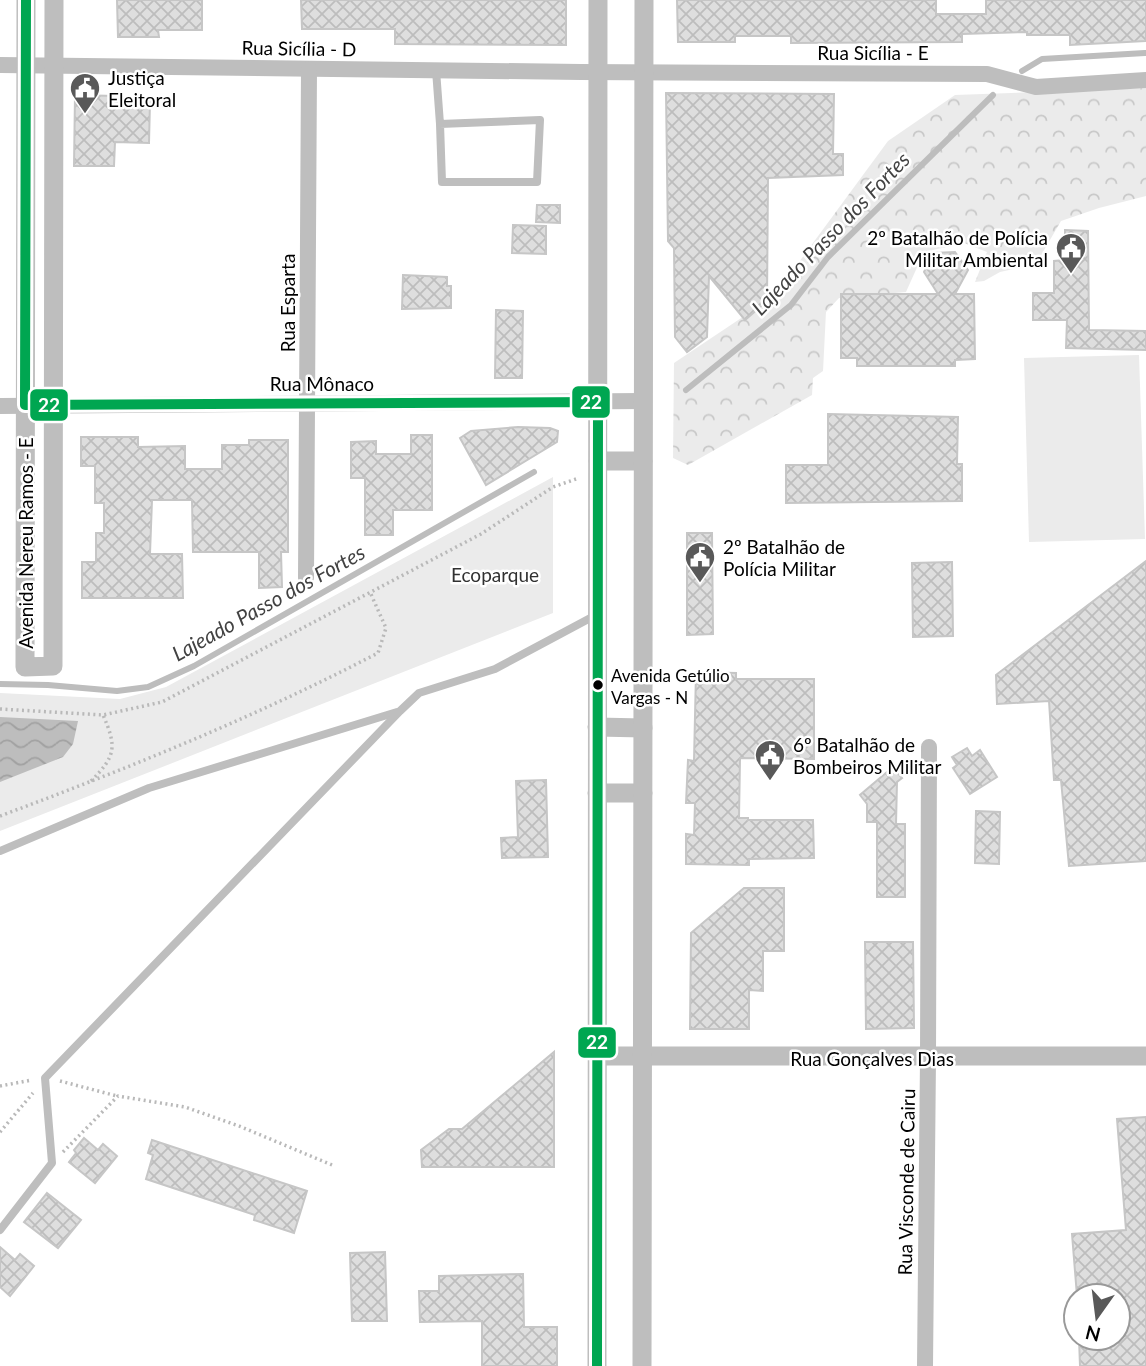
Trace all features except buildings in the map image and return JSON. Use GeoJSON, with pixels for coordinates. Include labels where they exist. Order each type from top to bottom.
{"type":"FeatureCollection","features":[{"type":"Feature","properties":{"kind":"street","name":"Avenida Nereu Ramos - E"},"geometry":{"type":"LineString","coordinates":[[26,0],[25,667],[53,666],[54,0]]}},
{"type":"Feature","properties":{"kind":"street"},"geometry":{"type":"LineString","coordinates":[[597,1366],[598,0]]}},
{"type":"Feature","properties":{"kind":"street"},"geometry":{"type":"LineString","coordinates":[[642,1366],[644,0]]}},
{"type":"Feature","properties":{"kind":"street","name":"Rua Sicília - D"},"geometry":{"type":"LineString","coordinates":[[0,65],[598,72]]}},
{"type":"Feature","properties":{"kind":"street","name":"Rua Esparta"},"geometry":{"type":"LineString","coordinates":[[306,578],[309,69]]}},
{"type":"Feature","properties":{"kind":"street","name":"Rua Sicília - E"},"geometry":{"type":"LineString","coordinates":[[598,72],[987,74],[1036,87],[1146,80]]}},
{"type":"Feature","properties":{"kind":"street"},"geometry":{"type":"LineString","coordinates":[[26,258],[53,258]]}},
{"type":"Feature","properties":{"kind":"street","name":"Rua Mônaco"},"geometry":{"type":"LineString","coordinates":[[0,406],[643,401]]}},
{"type":"Feature","properties":{"kind":"street"},"geometry":{"type":"LineString","coordinates":[[598,466],[643,461]]}},
{"type":"Feature","properties":{"kind":"street"},"geometry":{"type":"LineString","coordinates":[[25,528],[53,528]]}},
{"type":"Feature","properties":{"kind":"street"},"geometry":{"type":"LineString","coordinates":[[597,727],[643,728]]}},
{"type":"Feature","properties":{"kind":"street","name":"Rua Visconde de Cairu"},"geometry":{"type":"LineString","coordinates":[[925,1366],[929,747]]}},
{"type":"Feature","properties":{"kind":"street"},"geometry":{"type":"LineString","coordinates":[[597,793],[643,793]]}},
{"type":"Feature","properties":{"kind":"street","name":"Rua Gonçalves Dias"},"geometry":{"type":"LineString","coordinates":[[597,1056],[1146,1056]]}},
{"type":"Feature","properties":{"kind":"lane"},"geometry":{"type":"LineString","coordinates":[[436,70],[442,182],[537,182],[540,120],[440,124]]}},
{"type":"Feature","properties":{"kind":"lane"},"geometry":{"type":"LineString","coordinates":[[0,1230],[52,1163],[46,1078],[400,711],[419,693],[495,669],[598,614]]}},
{"type":"Feature","properties":{"kind":"lane"},"geometry":{"type":"LineString","coordinates":[[0,851],[149,788],[400,711]]}},
{"type":"Feature","properties":{"kind":"path"},"geometry":{"type":"LineString","coordinates":[[0,709],[103,715],[162,702],[481,534],[553,487],[598,466]]}},
{"type":"Feature","properties":{"kind":"path"},"geometry":{"type":"LineString","coordinates":[[0,816],[145,761],[318,685],[378,653],[386,628],[370,592]]}},
{"type":"Feature","properties":{"kind":"path"},"geometry":{"type":"LineString","coordinates":[[89,782],[107,765],[113,746],[103,715]]}},
{"type":"Feature","properties":{"kind":"path"},"geometry":{"type":"LineString","coordinates":[[0,1132],[46,1078]]}},
{"type":"Feature","properties":{"kind":"path"},"geometry":{"type":"LineString","coordinates":[[0,1086],[46,1078],[118,1096],[186,1107],[332,1165]]}},
{"type":"Feature","properties":{"kind":"path"},"geometry":{"type":"LineString","coordinates":[[52,1163],[118,1096]]}},
{"type":"Feature","properties":{"kind":"green space"},"geometry":{"type":"Polygon","coordinates":[[[1146,88],[1146,196],[1061,221],[1036,264],[1000,272],[984,281],[975,282],[987,252],[964,243],[924,252],[906,292],[839,298],[826,312],[823,371],[813,378],[812,395],[688,465],[673,458],[674,363],[774,296],[888,141],[955,95],[1146,88]]]}},
{"type":"Feature","properties":{"kind":"green space"},"geometry":{"type":"Polygon","coordinates":[[[1139,355],[1145,539],[1029,542],[1024,358],[1139,355]]]}},
{"type":"Feature","properties":{"kind":"green space","name":"Ecoparque"},"geometry":{"type":"Polygon","coordinates":[[[553,477],[553,613],[0,831],[0,693],[120,699],[166,687],[553,477]]]}},
{"type":"Feature","properties":{"kind":"water"},"geometry":{"type":"Polygon","coordinates":[[[0,717],[78,721],[73,744],[63,757],[0,782],[0,717]]]}},
{"type":"Feature","properties":{"kind":"waterway","name":"Lajeado Passo dos Fortes"},"geometry":{"type":"LineString","coordinates":[[1022,71],[1042,59],[1145,53]]}},
{"type":"Feature","properties":{"kind":"waterway","name":"Lajeado Passo dos Fortes"},"geometry":{"type":"LineString","coordinates":[[686,390],[791,305],[828,257],[993,95]]}},
{"type":"Feature","properties":{"kind":"waterway","name":"Lajeado Passo dos Fortes"},"geometry":{"type":"LineString","coordinates":[[0,684],[117,691],[148,687],[194,666],[534,472]]}},
{"type":"Feature","properties":{"kind":"transit line","name":"22"},"geometry":{"type":"LineString","coordinates":[[26,0],[25,405],[598,402],[597,1366]]}},
{"type":"Feature","properties":{"kind":"place","name":"Justiça Eleitoral"},"geometry":{"type":"Point","coordinates":[85,115]}},
{"type":"Feature","properties":{"kind":"place","name":"2º Batalhão de Polícia Militar Ambiental"},"geometry":{"type":"Point","coordinates":[1071,275]}},
{"type":"Feature","properties":{"kind":"place","name":"2º Batalhão de Polícia Militar"},"geometry":{"type":"Point","coordinates":[700,584]}},
{"type":"Feature","properties":{"kind":"place","name":"Avenida Getúlio Vargas - N"},"geometry":{"type":"Point","coordinates":[598,685]}},
{"type":"Feature","properties":{"kind":"place","name":"6º Batalhão de Bombeiros Militar"},"geometry":{"type":"Point","coordinates":[770,782]}}]}
